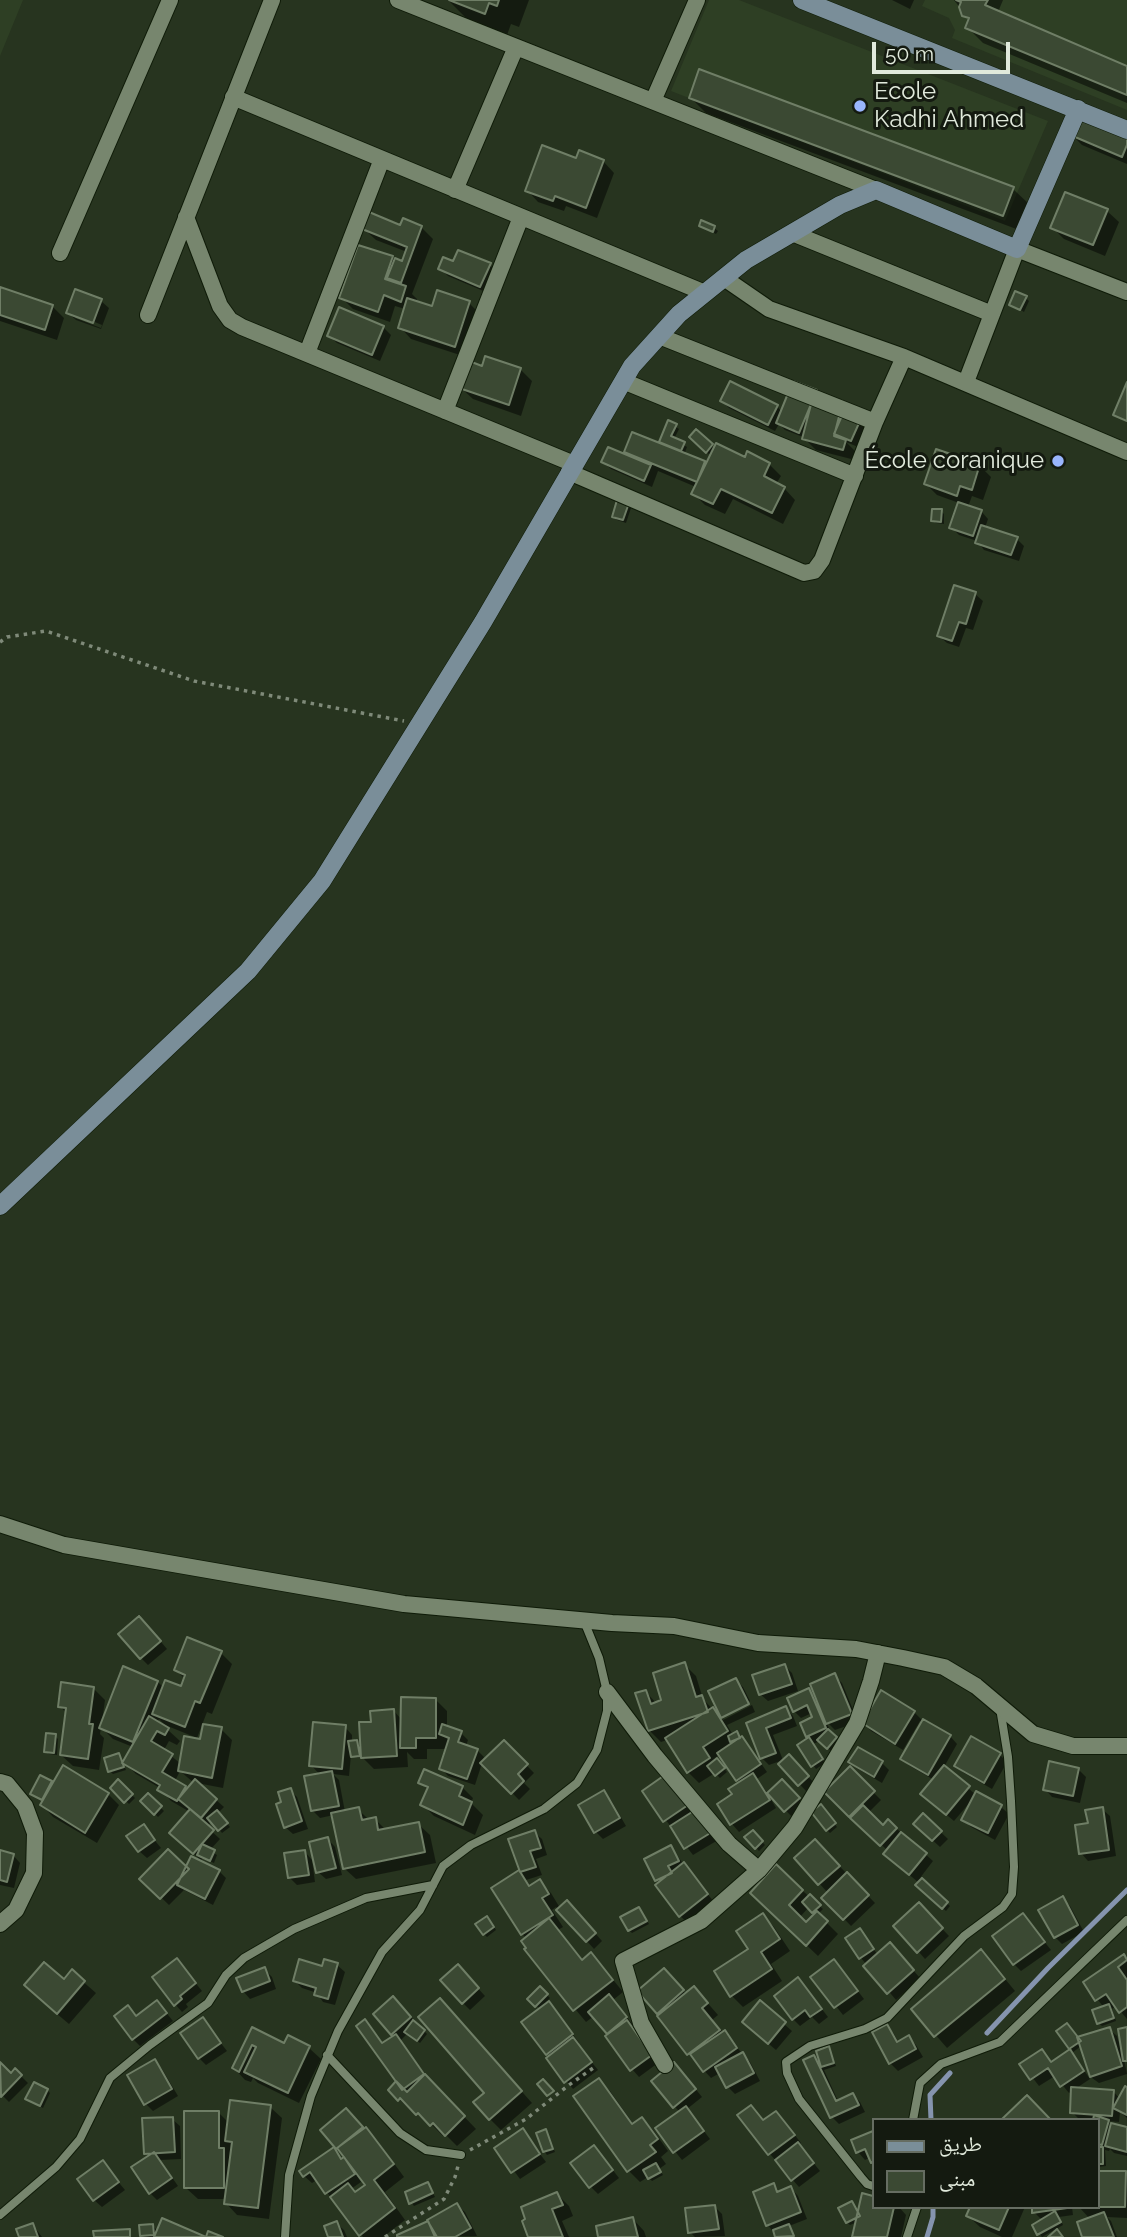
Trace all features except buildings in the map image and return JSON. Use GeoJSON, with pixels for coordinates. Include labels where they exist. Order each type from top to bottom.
{"type":"FeatureCollection","features":[{"type":"Feature","properties":{"kind":"main road"},"geometry":{"type":"LineString","coordinates":[[802,0],[1127,130]]}},
{"type":"Feature","properties":{"kind":"main road"},"geometry":{"type":"LineString","coordinates":[[0,1206],[248,971],[322,881],[483,622],[632,366],[679,314],[746,260],[840,205],[876,190],[1017,248],[1078,109]]}},
{"type":"Feature","properties":{"kind":"street"},"geometry":{"type":"LineString","coordinates":[[60,253],[170,0]]}},
{"type":"Feature","properties":{"kind":"street"},"geometry":{"type":"LineString","coordinates":[[148,315],[272,0]]}},
{"type":"Feature","properties":{"kind":"street"},"geometry":{"type":"LineString","coordinates":[[398,0],[417,4],[516,47],[876,190]]}},
{"type":"Feature","properties":{"kind":"street"},"geometry":{"type":"LineString","coordinates":[[653,101],[697,0]]}},
{"type":"Feature","properties":{"kind":"street"},"geometry":{"type":"LineString","coordinates":[[455,190],[516,47]]}},
{"type":"Feature","properties":{"kind":"street"},"geometry":{"type":"LineString","coordinates":[[233,97],[705,293]]}},
{"type":"Feature","properties":{"kind":"street"},"geometry":{"type":"LineString","coordinates":[[307,353],[382,159]]}},
{"type":"Feature","properties":{"kind":"street"},"geometry":{"type":"LineString","coordinates":[[186,217],[220,306],[230,320],[242,327],[445,411],[804,573],[814,571],[822,560],[875,422],[904,357]]}},
{"type":"Feature","properties":{"kind":"street"},"geometry":{"type":"LineString","coordinates":[[445,411],[521,217]]}},
{"type":"Feature","properties":{"kind":"street"},"geometry":{"type":"LineString","coordinates":[[792,233],[992,314]]}},
{"type":"Feature","properties":{"kind":"street"},"geometry":{"type":"LineString","coordinates":[[967,382],[1017,248],[1127,292]]}},
{"type":"Feature","properties":{"kind":"street"},"geometry":{"type":"LineString","coordinates":[[724,278],[769,309],[967,382],[1127,452]]}},
{"type":"Feature","properties":{"kind":"street"},"geometry":{"type":"LineString","coordinates":[[659,336],[875,422]]}},
{"type":"Feature","properties":{"kind":"street"},"geometry":{"type":"LineString","coordinates":[[623,381],[855,476]]}},
{"type":"Feature","properties":{"kind":"street"},"geometry":{"type":"LineString","coordinates":[[0,1524],[64,1545],[404,1604],[674,1626],[758,1643],[856,1649],[878,1653],[944,1667],[976,1686],[1033,1734],[1073,1746],[1127,1746]]}},
{"type":"Feature","properties":{"kind":"street"},"geometry":{"type":"LineString","coordinates":[[665,2065],[641,2023],[623,1961],[701,1921],[760,1870],[795,1827],[857,1723],[878,1653]]}},
{"type":"Feature","properties":{"kind":"street"},"geometry":{"type":"LineString","coordinates":[[607,1692],[654,1756],[729,1844],[760,1870]]}},
{"type":"Feature","properties":{"kind":"street"},"geometry":{"type":"LineString","coordinates":[[0,1782],[7,1784],[25,1806],[35,1833],[34,1873],[16,1910],[0,1924]]}},
{"type":"Feature","properties":{"kind":"lane"},"geometry":{"type":"LineString","coordinates":[[285,2236],[289,2175],[311,2096],[338,2031],[382,1952],[420,1910],[443,1866],[471,1845],[544,1809],[577,1783],[597,1749],[607,1710],[607,1692],[599,1658],[584,1620]]}},
{"type":"Feature","properties":{"kind":"lane"},"geometry":{"type":"LineString","coordinates":[[872,2186],[861,2177],[799,2099],[787,2073],[786,2062],[810,2046],[865,2029],[887,2018],[964,1936],[1003,1907],[1012,1894],[1014,1867],[1011,1801],[1000,1707]]}},
{"type":"Feature","properties":{"kind":"lane"},"geometry":{"type":"LineString","coordinates":[[0,2215],[56,2167],[80,2139],[110,2078],[208,2003],[226,1975],[244,1958],[294,1929],[366,1898],[433,1885]]}},
{"type":"Feature","properties":{"kind":"lane"},"geometry":{"type":"LineString","coordinates":[[913,2118],[920,2083],[934,2070],[941,2064],[1000,2042],[1127,1920]]}},
{"type":"Feature","properties":{"kind":"lane"},"geometry":{"type":"LineString","coordinates":[[327,2055],[400,2133],[426,2150],[461,2155]]}},
{"type":"Feature","properties":{"kind":"lane"},"geometry":{"type":"LineString","coordinates":[[907,2237],[917,2209]]}},
{"type":"Feature","properties":{"kind":"path"},"geometry":{"type":"LineString","coordinates":[[0,642],[7,637],[46,631],[194,681],[419,723]]}},
{"type":"Feature","properties":{"kind":"path"},"geometry":{"type":"LineString","coordinates":[[385,2237],[444,2199],[455,2177],[461,2155],[526,2119],[597,2066]]}},
{"type":"Feature","properties":{"kind":"shaded area"},"geometry":{"type":"Polygon","coordinates":[[[0,0],[23,0],[0,56],[0,0]]]}},
{"type":"Feature","properties":{"kind":"shaded area","name":"Ecole Kadhi Ahmed"},"geometry":{"type":"Polygon","coordinates":[[[709,0],[739,0],[1048,121],[1005,221],[671,91],[709,0]]]}},
{"type":"Feature","properties":{"kind":"shaded area"},"geometry":{"type":"Polygon","coordinates":[[[925,0],[1127,0],[1127,110],[952,38],[955,30],[949,18],[922,6],[925,0]]]}},
{"type":"Feature","properties":{"kind":"waterway"},"geometry":{"type":"LineString","coordinates":[[987,2033],[1127,1890]]}},
{"type":"Feature","properties":{"kind":"waterway"},"geometry":{"type":"LineString","coordinates":[[931,2118],[930,2095],[950,2073]]}},
{"type":"Feature","properties":{"kind":"waterway"},"geometry":{"type":"LineString","coordinates":[[927,2237],[933,2209]]}},
{"type":"Feature","properties":{"kind":"place","name":"Ecole Kadhi Ahmed"},"geometry":{"type":"Point","coordinates":[860,106]}},
{"type":"Feature","properties":{"kind":"place","name":"École coranique"},"geometry":{"type":"Point","coordinates":[1058,461]}}]}
